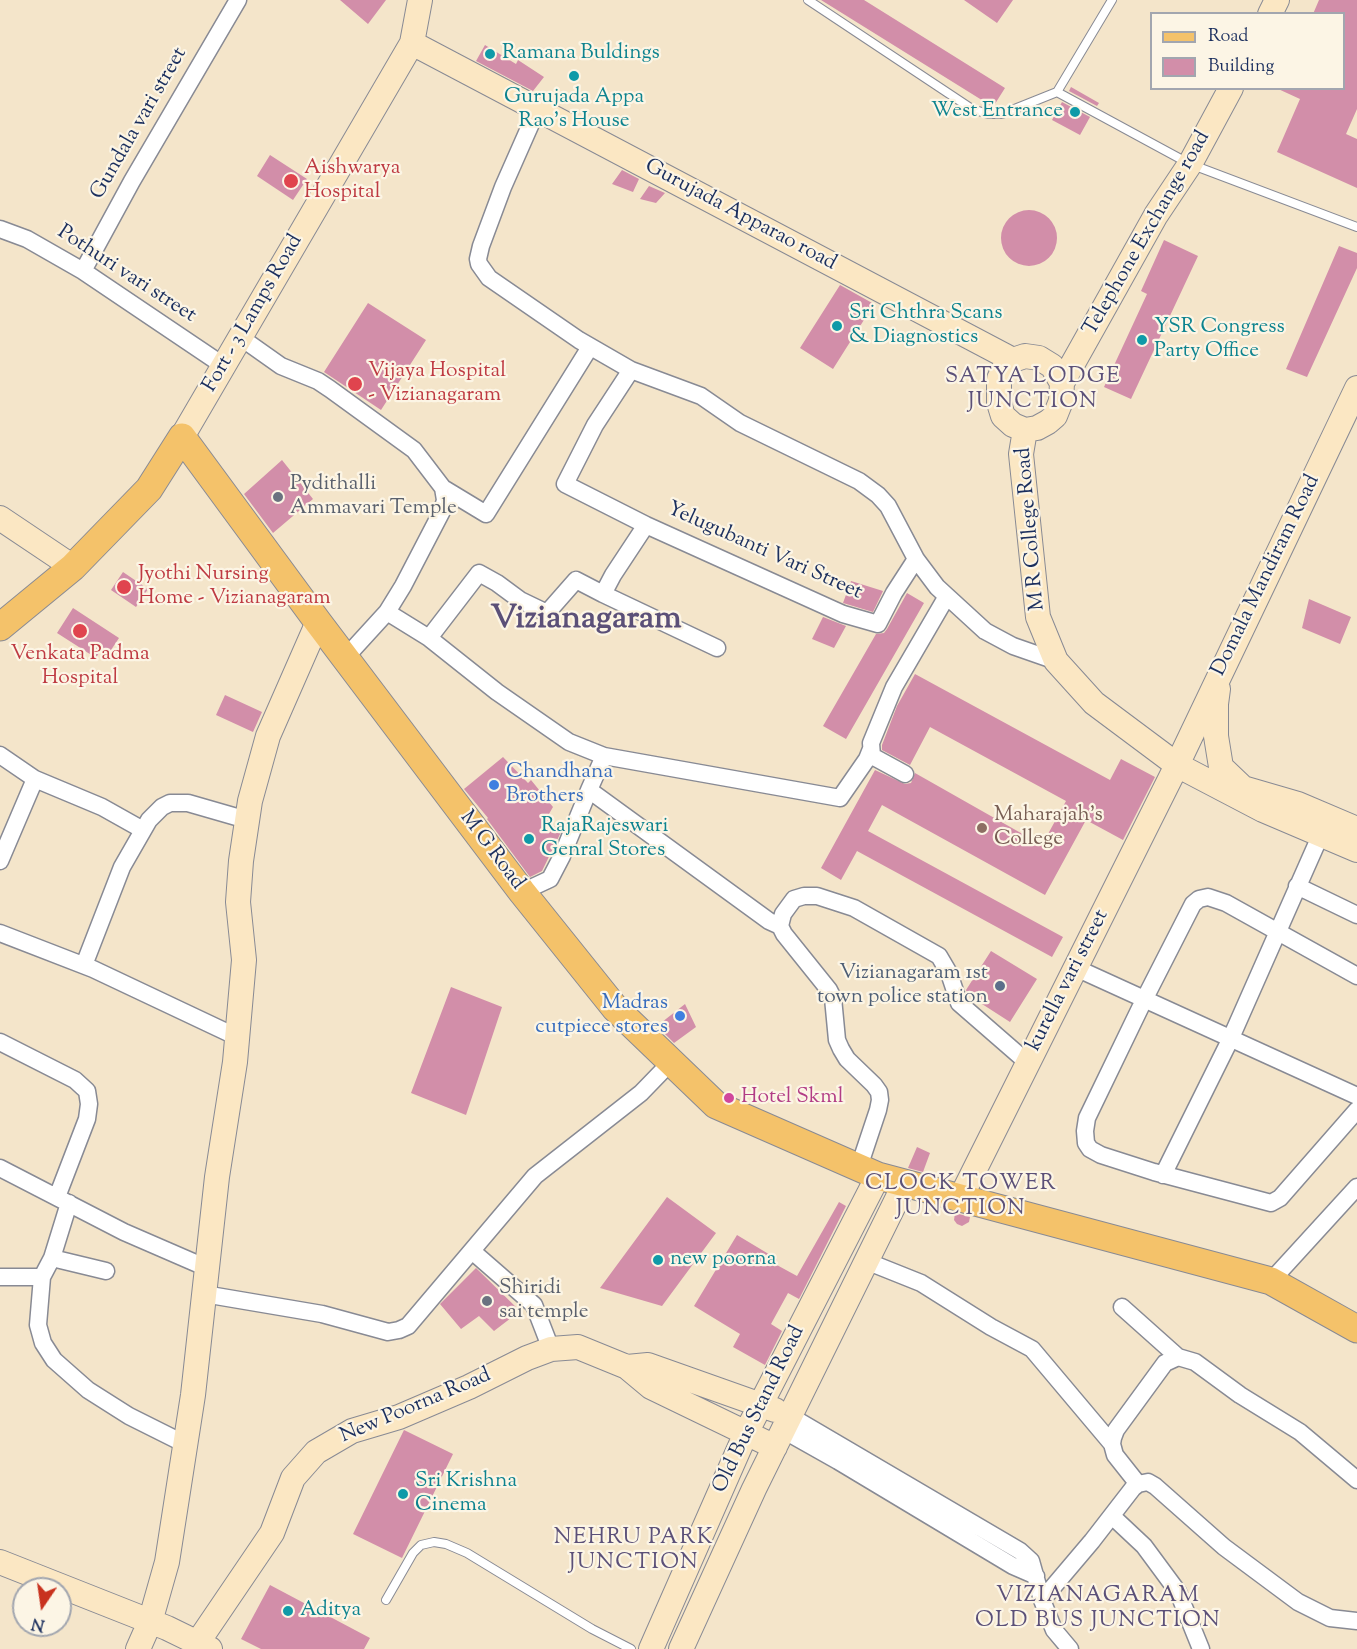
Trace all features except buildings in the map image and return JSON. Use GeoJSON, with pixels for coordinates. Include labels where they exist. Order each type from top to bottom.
{"type":"FeatureCollection","features":[{"type":"Feature","properties":{"kind":"main road"},"geometry":{"type":"LineString","coordinates":[[0,627],[73,567],[149,489],[182,436]]}},
{"type":"Feature","properties":{"kind":"main road","name":"M G Road"},"geometry":{"type":"LineString","coordinates":[[182,436],[318,622],[522,892],[615,1008],[716,1105],[868,1171],[905,1183],[1271,1281],[1357,1329]]}},
{"type":"Feature","properties":{"kind":"street","name":"Gundala vari street"},"geometry":{"type":"LineString","coordinates":[[83,270],[132,181],[238,0]]}},
{"type":"Feature","properties":{"kind":"street","name":"Fort - 3 Lamps Road"},"geometry":{"type":"LineString","coordinates":[[182,436],[412,43],[420,0]]}},
{"type":"Feature","properties":{"kind":"street","name":"Gurujada Apparao road"},"geometry":{"type":"LineString","coordinates":[[412,43],[1013,360],[1025,356],[1039,358],[1052,366],[1062,383]]}},
{"type":"Feature","properties":{"kind":"street","name":"Telephone Exchange road"},"geometry":{"type":"LineString","coordinates":[[1025,430],[1048,423],[1055,416],[1061,401],[1062,383],[1156,215],[1190,164],[1230,90]]}},
{"type":"Feature","properties":{"kind":"street"},"geometry":{"type":"LineString","coordinates":[[537,110],[499,197],[481,246],[479,264],[489,278],[590,347],[631,370],[701,396],[740,423],[860,481],[888,506],[916,558],[937,587],[985,631],[1013,646],[1056,661]]}},
{"type":"Feature","properties":{"kind":"street","name":"Pothuri vari street"},"geometry":{"type":"LineString","coordinates":[[0,229],[27,238],[83,270],[224,366]]}},
{"type":"Feature","properties":{"kind":"street"},"geometry":{"type":"LineString","coordinates":[[240,337],[281,366],[318,381],[330,389],[414,450],[443,488],[486,513],[590,347]]}},
{"type":"Feature","properties":{"kind":"street","name":"M R College Road"},"geometry":{"type":"LineString","coordinates":[[1013,360],[1005,366],[999,379],[999,403],[1003,416],[1013,425],[1025,430],[1021,454],[1038,617],[1056,661],[1094,703],[1177,765],[1263,810],[1357,850]]}},
{"type":"Feature","properties":{"kind":"street","name":"Yelugubanti Vari Street"},"geometry":{"type":"LineString","coordinates":[[631,370],[595,425],[565,484],[646,525],[843,614],[878,624],[916,558]]}},
{"type":"Feature","properties":{"kind":"street","name":"Domala Mandiram Road"},"geometry":{"type":"LineString","coordinates":[[1177,765],[1357,388]]}},
{"type":"Feature","properties":{"kind":"street"},"geometry":{"type":"LineString","coordinates":[[345,658],[387,612],[442,511],[445,500],[443,488]]}},
{"type":"Feature","properties":{"kind":"street"},"geometry":{"type":"LineString","coordinates":[[0,518],[73,567]]}},
{"type":"Feature","properties":{"kind":"street"},"geometry":{"type":"LineString","coordinates":[[603,594],[646,525]]}},
{"type":"Feature","properties":{"kind":"street"},"geometry":{"type":"LineString","coordinates":[[429,638],[478,573],[498,583],[520,600],[547,613],[576,580],[717,648]]}},
{"type":"Feature","properties":{"kind":"street"},"geometry":{"type":"LineString","coordinates":[[387,612],[429,638],[497,692],[569,742],[604,756],[840,798],[867,759],[873,736],[894,687],[947,596]]}},
{"type":"Feature","properties":{"kind":"street"},"geometry":{"type":"LineString","coordinates":[[138,1649],[150,1622],[167,1562],[185,1444],[217,1177],[235,1062],[244,960],[238,902],[241,861],[250,801],[268,736],[318,622]]}},
{"type":"Feature","properties":{"kind":"street"},"geometry":{"type":"LineString","coordinates":[[1222,669],[1215,704],[1216,736],[1221,767],[1243,788],[1298,804],[1357,829]]}},
{"type":"Feature","properties":{"kind":"street"},"geometry":{"type":"LineString","coordinates":[[871,749],[872,756],[905,774]]}},
{"type":"Feature","properties":{"kind":"street"},"geometry":{"type":"LineString","coordinates":[[0,754],[35,779],[102,807],[143,830]]}},
{"type":"Feature","properties":{"kind":"street"},"geometry":{"type":"LineString","coordinates":[[522,892],[550,879],[604,756]]}},
{"type":"Feature","properties":{"kind":"street","name":"kurella vari street"},"geometry":{"type":"LineString","coordinates":[[961,1197],[1177,765]]}},
{"type":"Feature","properties":{"kind":"street"},"geometry":{"type":"LineString","coordinates":[[0,861],[35,779]]}},
{"type":"Feature","properties":{"kind":"street"},"geometry":{"type":"LineString","coordinates":[[588,790],[761,916],[780,926]]}},
{"type":"Feature","properties":{"kind":"street"},"geometry":{"type":"LineString","coordinates":[[84,965],[122,867],[149,820],[162,807],[170,803],[188,803],[247,820]]}},
{"type":"Feature","properties":{"kind":"street"},"geometry":{"type":"LineString","coordinates":[[1163,1175],[1230,1040],[1321,834]]}},
{"type":"Feature","properties":{"kind":"street"},"geometry":{"type":"LineString","coordinates":[[1297,886],[1357,915]]}},
{"type":"Feature","properties":{"kind":"street"},"geometry":{"type":"LineString","coordinates":[[868,1171],[880,1100],[879,1092],[874,1084],[847,1059],[841,1049],[837,1040],[833,998],[780,926],[787,907],[794,899],[817,896],[854,908],[939,956],[949,972],[959,1003],[1028,1063]]}},
{"type":"Feature","properties":{"kind":"street"},"geometry":{"type":"LineString","coordinates":[[1357,976],[1226,903],[1208,897],[1199,899],[1193,904],[1144,999],[1087,1118],[1086,1143],[1090,1149],[1101,1155],[1163,1175],[1260,1201],[1275,1202],[1357,1110]]}},
{"type":"Feature","properties":{"kind":"street"},"geometry":{"type":"LineString","coordinates":[[0,933],[84,965],[237,1037]]}},
{"type":"Feature","properties":{"kind":"street"},"geometry":{"type":"LineString","coordinates":[[1076,968],[1357,1096]]}},
{"type":"Feature","properties":{"kind":"street"},"geometry":{"type":"LineString","coordinates":[[0,1042],[75,1080],[87,1091],[89,1104],[87,1119],[63,1200],[52,1258],[42,1277],[38,1325],[44,1343],[54,1360],[88,1390],[129,1416],[185,1444]]}},
{"type":"Feature","properties":{"kind":"street"},"geometry":{"type":"LineString","coordinates":[[204,1294],[322,1314],[388,1332],[399,1330],[416,1319],[535,1176],[641,1093],[671,1062]]}},
{"type":"Feature","properties":{"kind":"street"},"geometry":{"type":"LineString","coordinates":[[0,1168],[124,1232],[207,1268]]}},
{"type":"Feature","properties":{"kind":"street","name":"Old Bus Stand Road"},"geometry":{"type":"LineString","coordinates":[[651,1649],[746,1433],[868,1171]]}},
{"type":"Feature","properties":{"kind":"street","name":"Old Bus Stand Road"},"geometry":{"type":"LineString","coordinates":[[681,1649],[783,1431],[905,1183]]}},
{"type":"Feature","properties":{"kind":"street"},"geometry":{"type":"LineString","coordinates":[[1271,1281],[1357,1187]]}},
{"type":"Feature","properties":{"kind":"street"},"geometry":{"type":"LineString","coordinates":[[472,1251],[534,1305],[551,1349]]}},
{"type":"Feature","properties":{"kind":"street"},"geometry":{"type":"LineString","coordinates":[[52,1258],[106,1271]]}},
{"type":"Feature","properties":{"kind":"street"},"geometry":{"type":"LineString","coordinates":[[866,1261],[921,1283],[1032,1349],[1112,1444],[1115,1455],[1138,1484]]}},
{"type":"Feature","properties":{"kind":"street"},"geometry":{"type":"LineString","coordinates":[[0,1277],[42,1277]]}},
{"type":"Feature","properties":{"kind":"street"},"geometry":{"type":"LineString","coordinates":[[1122,1307],[1178,1357],[1195,1362],[1240,1395],[1300,1432],[1357,1480]]}},
{"type":"Feature","properties":{"kind":"street","name":"New Poorna Road"},"geometry":{"type":"LineString","coordinates":[[204,1646],[272,1533],[293,1479],[316,1452],[352,1431],[399,1417],[551,1349],[578,1347],[627,1367]]}},
{"type":"Feature","properties":{"kind":"street"},"geometry":{"type":"LineString","coordinates":[[1112,1444],[1116,1430],[1165,1363],[1178,1357]]}},
{"type":"Feature","properties":{"kind":"street"},"geometry":{"type":"LineString","coordinates":[[627,1367],[648,1365],[761,1403],[783,1431],[1020,1551],[1031,1561],[1042,1600],[1054,1629],[1070,1649]]}},
{"type":"Feature","properties":{"kind":"street"},"geometry":{"type":"LineString","coordinates":[[627,1367],[651,1387],[746,1433],[783,1431]]}},
{"type":"Feature","properties":{"kind":"street"},"geometry":{"type":"LineString","coordinates":[[1042,1600],[1138,1484],[1148,1482],[1224,1546],[1298,1602],[1330,1618],[1357,1621]]}},
{"type":"Feature","properties":{"kind":"street"},"geometry":{"type":"LineString","coordinates":[[1112,1516],[1144,1546],[1178,1592],[1201,1649]]}},
{"type":"Feature","properties":{"kind":"street"},"geometry":{"type":"LineString","coordinates":[[0,1562],[204,1646]]}},
{"type":"Feature","properties":{"kind":"lane"},"geometry":{"type":"LineString","coordinates":[[808,0],[972,109],[988,114],[1002,114],[1057,92],[1112,0]]}},
{"type":"Feature","properties":{"kind":"lane"},"geometry":{"type":"LineString","coordinates":[[1057,92],[1190,164],[1357,227]]}},
{"type":"Feature","properties":{"kind":"lane"},"geometry":{"type":"LineString","coordinates":[[386,1600],[413,1552],[421,1545],[434,1542],[446,1544],[467,1553],[592,1629],[631,1649]]}},
{"type":"Feature","properties":{"kind":"place","name":"Ramana Buldings"},"geometry":{"type":"Point","coordinates":[490,54]}},
{"type":"Feature","properties":{"kind":"place","name":"Gurujada Appa Rao's House"},"geometry":{"type":"Point","coordinates":[574,76]}},
{"type":"Feature","properties":{"kind":"place","name":"West Entrance"},"geometry":{"type":"Point","coordinates":[1075,112]}},
{"type":"Feature","properties":{"kind":"place","name":"Aishwarya Hospital"},"geometry":{"type":"Point","coordinates":[291,181]}},
{"type":"Feature","properties":{"kind":"place","name":"Sri Chthra Scans & Diagnostics"},"geometry":{"type":"Point","coordinates":[837,326]}},
{"type":"Feature","properties":{"kind":"place","name":"YSR Congress Party Office"},"geometry":{"type":"Point","coordinates":[1142,340]}},
{"type":"Feature","properties":{"kind":"place","name":"Vijaya Hospital - Vizianagaram"},"geometry":{"type":"Point","coordinates":[355,384]}},
{"type":"Feature","properties":{"kind":"place","name":"Pydithalli Ammavari Temple"},"geometry":{"type":"Point","coordinates":[278,497]}},
{"type":"Feature","properties":{"kind":"place","name":"Jyothi Nursing Home - Vizianagaram"},"geometry":{"type":"Point","coordinates":[124,587]}},
{"type":"Feature","properties":{"kind":"place","name":"Venkata Padma Hospital"},"geometry":{"type":"Point","coordinates":[80,631]}},
{"type":"Feature","properties":{"kind":"place","name":"Chandhana Brothers"},"geometry":{"type":"Point","coordinates":[494,785]}},
{"type":"Feature","properties":{"kind":"place","name":"Maharajah's College"},"geometry":{"type":"Point","coordinates":[982,828]}},
{"type":"Feature","properties":{"kind":"place","name":"RajaRajeswari Genral Stores"},"geometry":{"type":"Point","coordinates":[529,839]}},
{"type":"Feature","properties":{"kind":"place","name":"Vizianagaram 1st town police station"},"geometry":{"type":"Point","coordinates":[1000,986]}},
{"type":"Feature","properties":{"kind":"place","name":"Madras cutpiece stores"},"geometry":{"type":"Point","coordinates":[680,1016]}},
{"type":"Feature","properties":{"kind":"place","name":"Hotel Skml"},"geometry":{"type":"Point","coordinates":[729,1098]}},
{"type":"Feature","properties":{"kind":"place","name":"new poorna"},"geometry":{"type":"Point","coordinates":[658,1260]}},
{"type":"Feature","properties":{"kind":"place","name":"Shiridi sai temple"},"geometry":{"type":"Point","coordinates":[487,1301]}},
{"type":"Feature","properties":{"kind":"place","name":"Sri Krishna Cinema"},"geometry":{"type":"Point","coordinates":[403,1494]}},
{"type":"Feature","properties":{"kind":"place","name":"Aditya"},"geometry":{"type":"Point","coordinates":[288,1611]}},
{"type":"Feature","properties":{"kind":"district","name":"SATYA LODGE JUNCTION"},"geometry":{"type":"Point","coordinates":[1033,390]}},
{"type":"Feature","properties":{"kind":"district","name":"Vizianagaram"},"geometry":{"type":"Point","coordinates":[586,621]}},
{"type":"Feature","properties":{"kind":"district","name":"CLOCK TOWER JUNCTION"},"geometry":{"type":"Point","coordinates":[961,1198]}},
{"type":"Feature","properties":{"kind":"district","name":"NEHRU PARK JUNCTION"},"geometry":{"type":"Point","coordinates":[634,1552]}},
{"type":"Feature","properties":{"kind":"district","name":"VIZIANAGARAM OLD BUS JUNCTION"},"geometry":{"type":"Point","coordinates":[1098,1610]}}]}
